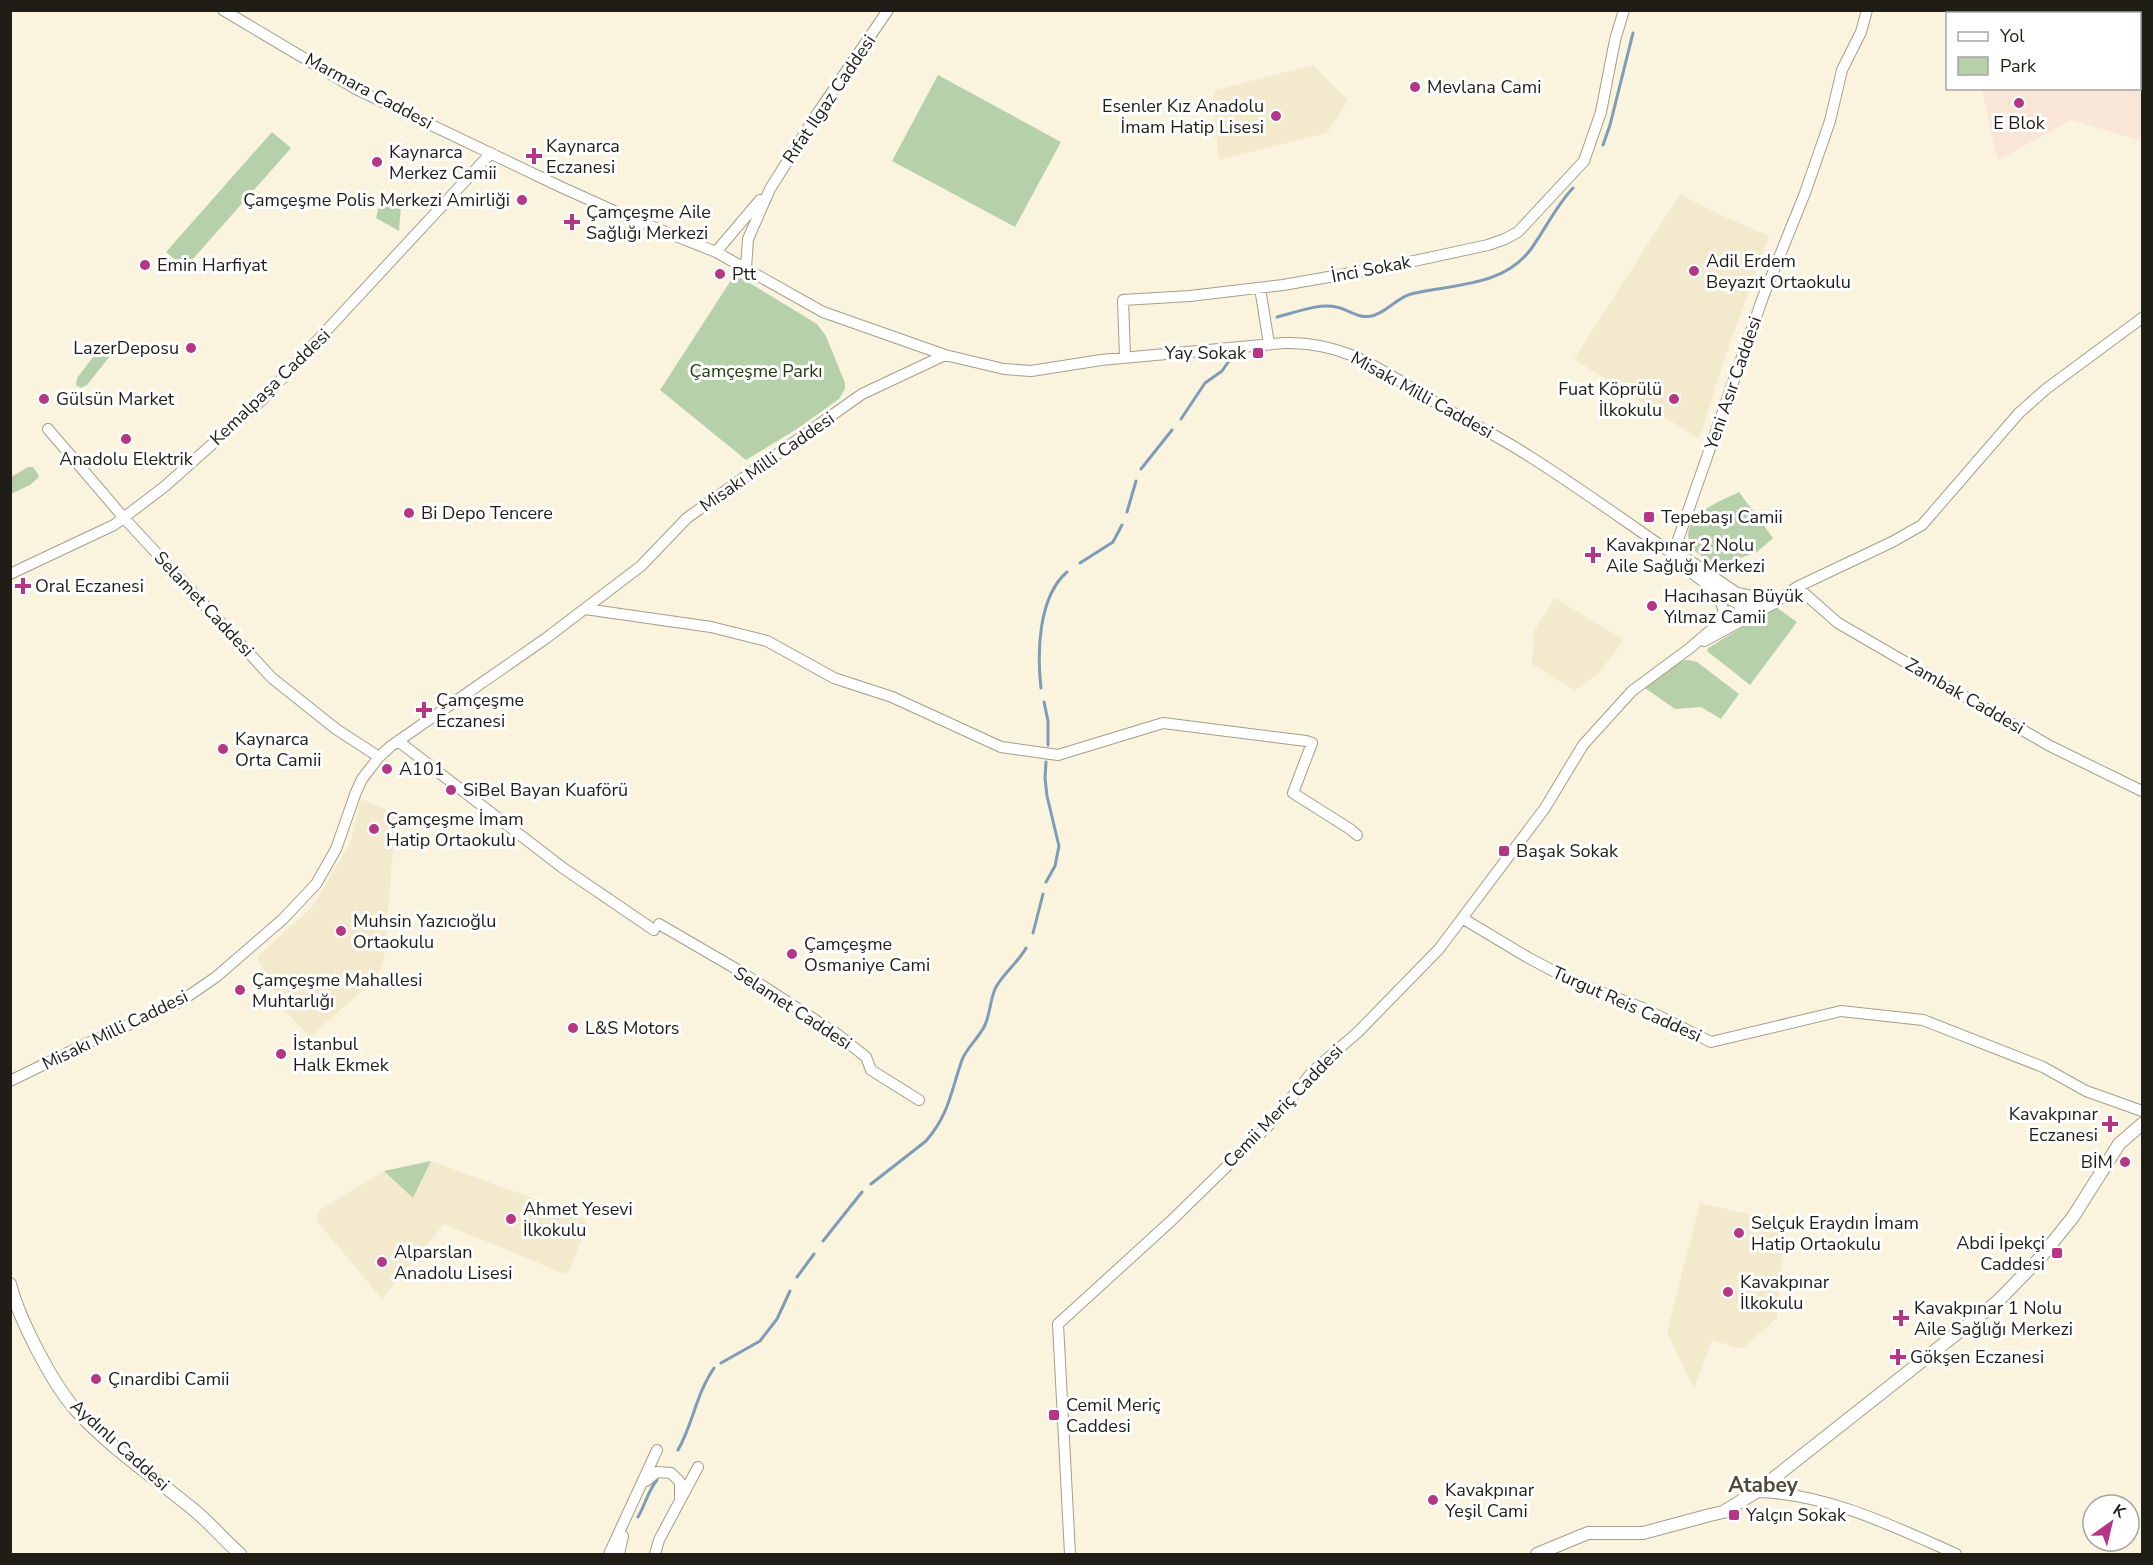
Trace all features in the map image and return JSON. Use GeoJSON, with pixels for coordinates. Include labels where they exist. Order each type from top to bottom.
{"type":"FeatureCollection","features":[{"type":"Feature","properties":{"kind":"main road"},"geometry":{"type":"LineString","coordinates":[[1537,1554],[1588,1533],[1643,1533],[1723,1512],[1756,1492],[1998,1300],[2040,1258],[2073,1217],[2119,1143],[2142,1124]]}},
{"type":"Feature","properties":{"kind":"main road","name":"Aydınlı Caddesi"},"geometry":{"type":"LineString","coordinates":[[10,1284],[37,1348],[64,1395],[75,1409],[112,1444],[195,1511],[240,1554]]}},
{"type":"Feature","properties":{"kind":"street","name":"Marmara Caddesi"},"geometry":{"type":"LineString","coordinates":[[223,10],[356,89],[623,215],[716,252],[823,312],[945,355]]}},
{"type":"Feature","properties":{"kind":"street","name":"Rıfat Ilgaz Caddesi"},"geometry":{"type":"LineString","coordinates":[[746,268],[748,239],[770,189],[817,114],[888,10]]}},
{"type":"Feature","properties":{"kind":"street","name":"İnci Sokak"},"geometry":{"type":"LineString","coordinates":[[1125,357],[1123,300],[1190,296],[1260,288],[1391,266],[1505,239],[1518,232],[1584,161],[1601,112],[1624,10]]}},
{"type":"Feature","properties":{"kind":"street","name":"Yeni Asır Caddesi"},"geometry":{"type":"LineString","coordinates":[[1673,554],[1759,307],[1805,193],[1830,121],[1842,70],[1861,32],[1867,10]]}},
{"type":"Feature","properties":{"kind":"street","name":"Kemalpaşa Caddesi"},"geometry":{"type":"LineString","coordinates":[[10,574],[114,525],[164,487],[263,399],[491,153]]}},
{"type":"Feature","properties":{"kind":"street","name":"Rıfat Ilgaz Caddesi"},"geometry":{"type":"LineString","coordinates":[[716,252],[770,189]]}},
{"type":"Feature","properties":{"kind":"street"},"geometry":{"type":"LineString","coordinates":[[1260,288],[1269,344]]}},
{"type":"Feature","properties":{"kind":"street"},"geometry":{"type":"LineString","coordinates":[[1707,633],[1744,608],[1892,542],[1922,525],[2019,413],[2063,376],[2142,318]]}},
{"type":"Feature","properties":{"kind":"street","name":"Misakı Milli Caddesi"},"geometry":{"type":"LineString","coordinates":[[10,1081],[181,1001],[216,977],[298,905],[316,884],[336,849],[356,792],[369,768],[379,757],[398,741],[545,639],[641,566],[687,518],[862,394],[945,355],[1004,369],[1023,371],[1125,357],[1269,344],[1300,343],[1323,346],[1353,356],[1388,373],[1437,404],[1530,456],[1673,554],[1683,556],[1737,593],[1769,596]]}},
{"type":"Feature","properties":{"kind":"street","name":"Selamet Caddesi"},"geometry":{"type":"LineString","coordinates":[[48,429],[124,518],[272,678],[336,729],[379,757]]}},
{"type":"Feature","properties":{"kind":"street","name":"Misakı Milli Caddesi"},"geometry":{"type":"LineString","coordinates":[[1673,554],[1678,563],[1744,608]]}},
{"type":"Feature","properties":{"kind":"street"},"geometry":{"type":"LineString","coordinates":[[1690,648],[1763,609],[1797,586]]}},
{"type":"Feature","properties":{"kind":"street","name":"Zambak Caddesi"},"geometry":{"type":"LineString","coordinates":[[1797,586],[1838,623],[2050,746],[2142,791]]}},
{"type":"Feature","properties":{"kind":"street"},"geometry":{"type":"LineString","coordinates":[[1690,648],[1719,623],[1724,612],[1715,588]]}},
{"type":"Feature","properties":{"kind":"street"},"geometry":{"type":"LineString","coordinates":[[1737,593],[1744,608]]}},
{"type":"Feature","properties":{"kind":"street"},"geometry":{"type":"LineString","coordinates":[[1744,608],[1763,609]]}},
{"type":"Feature","properties":{"kind":"street"},"geometry":{"type":"LineString","coordinates":[[1726,629],[1738,619],[1744,608]]}},
{"type":"Feature","properties":{"kind":"street"},"geometry":{"type":"LineString","coordinates":[[585,609],[711,627],[767,641],[834,678],[892,697],[1001,747],[1058,755],[1163,723],[1306,741],[1312,743],[1293,793],[1357,835]]}},
{"type":"Feature","properties":{"kind":"street","name":"Cemii Meriç Caddesi"},"geometry":{"type":"LineString","coordinates":[[1070,1554],[1058,1324],[1172,1221],[1270,1124],[1313,1071],[1366,1024],[1438,949],[1545,808],[1582,745],[1632,691],[1690,648]]}},
{"type":"Feature","properties":{"kind":"street","name":"Selamet Caddesi"},"geometry":{"type":"LineString","coordinates":[[398,741],[563,868],[656,927],[738,970],[837,1034],[866,1057],[871,1070],[919,1100]]}},
{"type":"Feature","properties":{"kind":"street","name":"Turgut Reis Caddesi"},"geometry":{"type":"LineString","coordinates":[[1462,918],[1572,981],[1643,1008],[1711,1042],[1841,1011],[1923,1020],[2043,1067],[2086,1091],[2142,1111]]}},
{"type":"Feature","properties":{"kind":"street"},"geometry":{"type":"LineString","coordinates":[[609,1554],[657,1450]]}},
{"type":"Feature","properties":{"kind":"street"},"geometry":{"type":"LineString","coordinates":[[647,1554],[659,1540],[698,1467]]}},
{"type":"Feature","properties":{"kind":"street"},"geometry":{"type":"LineString","coordinates":[[642,1485],[657,1472],[671,1473],[680,1482],[680,1501]]}},
{"type":"Feature","properties":{"kind":"street"},"geometry":{"type":"LineString","coordinates":[[1756,1492],[1782,1492],[1850,1509],[1956,1554]]}},
{"type":"Feature","properties":{"kind":"street"},"geometry":{"type":"LineString","coordinates":[[619,1554],[626,1521]]}},
{"type":"Feature","properties":{"kind":"street"},"geometry":{"type":"LineString","coordinates":[[655,1554],[659,1540]]}},
{"type":"Feature","properties":{"kind":"shaded area"},"geometry":{"type":"Polygon","coordinates":[[[2142,11],[2142,141],[2071,120],[1999,160],[1982,90],[2141,90],[2141,12],[1984,12],[2142,11]]]}},
{"type":"Feature","properties":{"kind":"shaded area","name":"Esenler Kız Anadolu İmam Hatip Lisesi"},"geometry":{"type":"Polygon","coordinates":[[[1313,65],[1348,100],[1327,133],[1219,160],[1213,100],[1216,90],[1313,65]]]}},
{"type":"Feature","properties":{"kind":"shaded area"},"geometry":{"type":"Polygon","coordinates":[[[1680,194],[1769,236],[1729,346],[1699,439],[1574,359],[1680,194]]]}},
{"type":"Feature","properties":{"kind":"shaded area"},"geometry":{"type":"Polygon","coordinates":[[[1555,598],[1624,640],[1598,674],[1574,690],[1532,664],[1534,631],[1555,598]]]}},
{"type":"Feature","properties":{"kind":"shaded area"},"geometry":{"type":"Polygon","coordinates":[[[361,799],[396,814],[384,958],[380,970],[370,984],[310,1037],[282,1008],[257,957],[312,907],[350,844],[361,799]]]}},
{"type":"Feature","properties":{"kind":"shaded area"},"geometry":{"type":"Polygon","coordinates":[[[431,1161],[583,1217],[587,1224],[570,1270],[565,1274],[444,1224],[382,1299],[316,1220],[317,1216],[320,1210],[384,1171],[431,1161]]]}},
{"type":"Feature","properties":{"kind":"shaded area","name":"Kavakpınar İlkokulu"},"geometry":{"type":"Polygon","coordinates":[[[1700,1203],[1789,1223],[1781,1266],[1777,1318],[1742,1349],[1712,1340],[1694,1389],[1667,1332],[1700,1203]]]}},
{"type":"Feature","properties":{"kind":"green space"},"geometry":{"type":"Polygon","coordinates":[[[938,75],[1061,142],[1015,227],[892,161],[938,75]]]}},
{"type":"Feature","properties":{"kind":"green space"},"geometry":{"type":"Polygon","coordinates":[[[272,132],[291,148],[185,268],[166,252],[272,132]]]}},
{"type":"Feature","properties":{"kind":"green space"},"geometry":{"type":"Polygon","coordinates":[[[380,202],[401,205],[399,231],[376,218],[380,202]]]}},
{"type":"Feature","properties":{"kind":"green space","name":"Çamçeşme Parkı"},"geometry":{"type":"Polygon","coordinates":[[[735,274],[817,324],[826,336],[845,383],[845,389],[839,399],[797,429],[746,460],[660,390],[735,274]]]}},
{"type":"Feature","properties":{"kind":"green space"},"geometry":{"type":"Polygon","coordinates":[[[100,348],[110,356],[87,385],[81,388],[76,385],[77,378],[100,348]]]}},
{"type":"Feature","properties":{"kind":"green space"},"geometry":{"type":"Polygon","coordinates":[[[28,467],[33,467],[39,477],[30,485],[11,494],[11,477],[28,467]]]}},
{"type":"Feature","properties":{"kind":"green space"},"geometry":{"type":"Polygon","coordinates":[[[1739,492],[1773,538],[1757,552],[1735,560],[1723,572],[1692,549],[1688,538],[1689,528],[1694,520],[1710,506],[1739,492]]]}},
{"type":"Feature","properties":{"kind":"green space"},"geometry":{"type":"Polygon","coordinates":[[[1776,607],[1797,622],[1750,685],[1707,651],[1708,648],[1776,607]]]}},
{"type":"Feature","properties":{"kind":"green space"},"geometry":{"type":"Polygon","coordinates":[[[1681,661],[1697,662],[1739,694],[1721,719],[1701,707],[1675,709],[1645,688],[1681,661]]]}},
{"type":"Feature","properties":{"kind":"green space"},"geometry":{"type":"Polygon","coordinates":[[[431,1161],[413,1198],[384,1171],[431,1161]]]}},
{"type":"Feature","properties":{"kind":"waterway"},"geometry":{"type":"LineString","coordinates":[[1603,145],[1633,33]]}},
{"type":"Feature","properties":{"kind":"waterway"},"geometry":{"type":"LineString","coordinates":[[1277,317],[1314,307],[1329,306],[1366,317],[1376,315],[1411,294],[1476,282],[1506,271],[1531,249],[1573,188]]}},
{"type":"Feature","properties":{"kind":"waterway"},"geometry":{"type":"LineString","coordinates":[[1181,419],[1205,383],[1222,371],[1229,361]]}},
{"type":"Feature","properties":{"kind":"waterway"},"geometry":{"type":"LineString","coordinates":[[1141,469],[1172,430]]}},
{"type":"Feature","properties":{"kind":"waterway"},"geometry":{"type":"LineString","coordinates":[[1127,512],[1136,481]]}},
{"type":"Feature","properties":{"kind":"waterway"},"geometry":{"type":"LineString","coordinates":[[1080,563],[1113,542],[1122,525]]}},
{"type":"Feature","properties":{"kind":"waterway"},"geometry":{"type":"LineString","coordinates":[[1041,688],[1039,659],[1045,610],[1057,583],[1067,572]]}},
{"type":"Feature","properties":{"kind":"waterway"},"geometry":{"type":"LineString","coordinates":[[1044,702],[1048,721],[1048,745]]}},
{"type":"Feature","properties":{"kind":"waterway"},"geometry":{"type":"LineString","coordinates":[[1046,762],[1047,796],[1059,846],[1055,866],[1046,882]]}},
{"type":"Feature","properties":{"kind":"waterway"},"geometry":{"type":"LineString","coordinates":[[1033,933],[1043,894]]}},
{"type":"Feature","properties":{"kind":"waterway"},"geometry":{"type":"LineString","coordinates":[[871,1184],[926,1141],[940,1122],[964,1055],[985,1025],[995,989],[1026,948]]}},
{"type":"Feature","properties":{"kind":"waterway"},"geometry":{"type":"LineString","coordinates":[[823,1241],[862,1192]]}},
{"type":"Feature","properties":{"kind":"waterway"},"geometry":{"type":"LineString","coordinates":[[797,1277],[814,1254]]}},
{"type":"Feature","properties":{"kind":"waterway"},"geometry":{"type":"LineString","coordinates":[[721,1363],[760,1341],[777,1319],[790,1291]]}},
{"type":"Feature","properties":{"kind":"waterway"},"geometry":{"type":"LineString","coordinates":[[678,1450],[703,1388],[714,1368]]}},
{"type":"Feature","properties":{"kind":"waterway"},"geometry":{"type":"LineString","coordinates":[[638,1517],[657,1480]]}},
{"type":"Feature","properties":{"kind":"place","name":"Mevlana Cami"},"geometry":{"type":"Point","coordinates":[1415,87]}},
{"type":"Feature","properties":{"kind":"place","name":"E Blok"},"geometry":{"type":"Point","coordinates":[2019,103]}},
{"type":"Feature","properties":{"kind":"place","name":"Esenler Kız Anadolu İmam Hatip Lisesi"},"geometry":{"type":"Point","coordinates":[1276,116]}},
{"type":"Feature","properties":{"kind":"place","name":"Kaynarca Eczanesi"},"geometry":{"type":"Point","coordinates":[534,156]}},
{"type":"Feature","properties":{"kind":"place","name":"Kaynarca Merkez Camii"},"geometry":{"type":"Point","coordinates":[377,162]}},
{"type":"Feature","properties":{"kind":"place","name":"Çamçeşme Polis Merkezi Amirliği"},"geometry":{"type":"Point","coordinates":[522,200]}},
{"type":"Feature","properties":{"kind":"place","name":"Çamçeşme Aile Sağlığı Merkezi"},"geometry":{"type":"Point","coordinates":[572,222]}},
{"type":"Feature","properties":{"kind":"place","name":"Emin Harfiyat"},"geometry":{"type":"Point","coordinates":[145,265]}},
{"type":"Feature","properties":{"kind":"place","name":"Adil Erdem Beyazıt Ortaokulu"},"geometry":{"type":"Point","coordinates":[1694,271]}},
{"type":"Feature","properties":{"kind":"place","name":"Ptt"},"geometry":{"type":"Point","coordinates":[720,274]}},
{"type":"Feature","properties":{"kind":"place","name":"LazerDeposu"},"geometry":{"type":"Point","coordinates":[191,348]}},
{"type":"Feature","properties":{"kind":"place","name":"Yay Sokak"},"geometry":{"type":"Point","coordinates":[1258,353]}},
{"type":"Feature","properties":{"kind":"place","name":"Gülsün Market"},"geometry":{"type":"Point","coordinates":[44,399]}},
{"type":"Feature","properties":{"kind":"place","name":"Fuat Köprülü İlkokulu"},"geometry":{"type":"Point","coordinates":[1674,399]}},
{"type":"Feature","properties":{"kind":"place","name":"Anadolu Elektrik"},"geometry":{"type":"Point","coordinates":[126,439]}},
{"type":"Feature","properties":{"kind":"place","name":"Bi Depo Tencere"},"geometry":{"type":"Point","coordinates":[409,513]}},
{"type":"Feature","properties":{"kind":"place","name":"Tepebaşı Camii"},"geometry":{"type":"Point","coordinates":[1649,517]}},
{"type":"Feature","properties":{"kind":"place","name":"Kavakpınar 2 Nolu Aile Sağlığı Merkezi"},"geometry":{"type":"Point","coordinates":[1593,555]}},
{"type":"Feature","properties":{"kind":"place","name":"Oral Eczanesi"},"geometry":{"type":"Point","coordinates":[23,586]}},
{"type":"Feature","properties":{"kind":"place","name":"Hacıhasan Büyük Yılmaz Camii"},"geometry":{"type":"Point","coordinates":[1652,606]}},
{"type":"Feature","properties":{"kind":"place","name":"Çamçeşme Eczanesi"},"geometry":{"type":"Point","coordinates":[424,710]}},
{"type":"Feature","properties":{"kind":"place","name":"Kaynarca Orta Camii"},"geometry":{"type":"Point","coordinates":[223,749]}},
{"type":"Feature","properties":{"kind":"place","name":"A101"},"geometry":{"type":"Point","coordinates":[387,769]}},
{"type":"Feature","properties":{"kind":"place","name":"SiBel Bayan Kuaförü"},"geometry":{"type":"Point","coordinates":[451,790]}},
{"type":"Feature","properties":{"kind":"place","name":"Çamçeşme İmam Hatip Ortaokulu"},"geometry":{"type":"Point","coordinates":[374,829]}},
{"type":"Feature","properties":{"kind":"place","name":"Başak Sokak"},"geometry":{"type":"Point","coordinates":[1504,851]}},
{"type":"Feature","properties":{"kind":"place","name":"Muhsin Yazıcıoğlu Ortaokulu"},"geometry":{"type":"Point","coordinates":[341,931]}},
{"type":"Feature","properties":{"kind":"place","name":"Çamçeşme Osmaniye Cami"},"geometry":{"type":"Point","coordinates":[792,954]}},
{"type":"Feature","properties":{"kind":"place","name":"Çamçeşme Mahallesi Muhtarlığı"},"geometry":{"type":"Point","coordinates":[240,990]}},
{"type":"Feature","properties":{"kind":"place","name":"L&S Motors"},"geometry":{"type":"Point","coordinates":[573,1028]}},
{"type":"Feature","properties":{"kind":"place","name":"İstanbul Halk Ekmek"},"geometry":{"type":"Point","coordinates":[281,1054]}},
{"type":"Feature","properties":{"kind":"place","name":"Kavakpınar Eczanesi"},"geometry":{"type":"Point","coordinates":[2110,1124]}},
{"type":"Feature","properties":{"kind":"place","name":"BİM"},"geometry":{"type":"Point","coordinates":[2125,1162]}},
{"type":"Feature","properties":{"kind":"place","name":"Ahmet Yesevi İlkokulu"},"geometry":{"type":"Point","coordinates":[511,1219]}},
{"type":"Feature","properties":{"kind":"place","name":"Selçuk Eraydın İmam Hatip Ortaokulu"},"geometry":{"type":"Point","coordinates":[1739,1233]}},
{"type":"Feature","properties":{"kind":"place","name":"Abdi İpekçi Caddesi"},"geometry":{"type":"Point","coordinates":[2057,1253]}},
{"type":"Feature","properties":{"kind":"place","name":"Alparslan Anadolu Lisesi"},"geometry":{"type":"Point","coordinates":[382,1262]}},
{"type":"Feature","properties":{"kind":"place","name":"Kavakpınar İlkokulu"},"geometry":{"type":"Point","coordinates":[1728,1292]}},
{"type":"Feature","properties":{"kind":"place","name":"Kavakpınar 1 Nolu Aile Sağlığı Merkezi"},"geometry":{"type":"Point","coordinates":[1901,1318]}},
{"type":"Feature","properties":{"kind":"place","name":"Gökşen Eczanesi"},"geometry":{"type":"Point","coordinates":[1898,1357]}},
{"type":"Feature","properties":{"kind":"place","name":"Çınardibi Camii"},"geometry":{"type":"Point","coordinates":[96,1379]}},
{"type":"Feature","properties":{"kind":"place","name":"Cemil Meriç Caddesi"},"geometry":{"type":"Point","coordinates":[1054,1415]}},
{"type":"Feature","properties":{"kind":"place","name":"Kavakpınar Yeşil Cami"},"geometry":{"type":"Point","coordinates":[1433,1500]}},
{"type":"Feature","properties":{"kind":"place","name":"Yalçın Sokak"},"geometry":{"type":"Point","coordinates":[1734,1515]}},
{"type":"Feature","properties":{"kind":"district","name":"Atabey"},"geometry":{"type":"Point","coordinates":[1763,1485]}}]}
